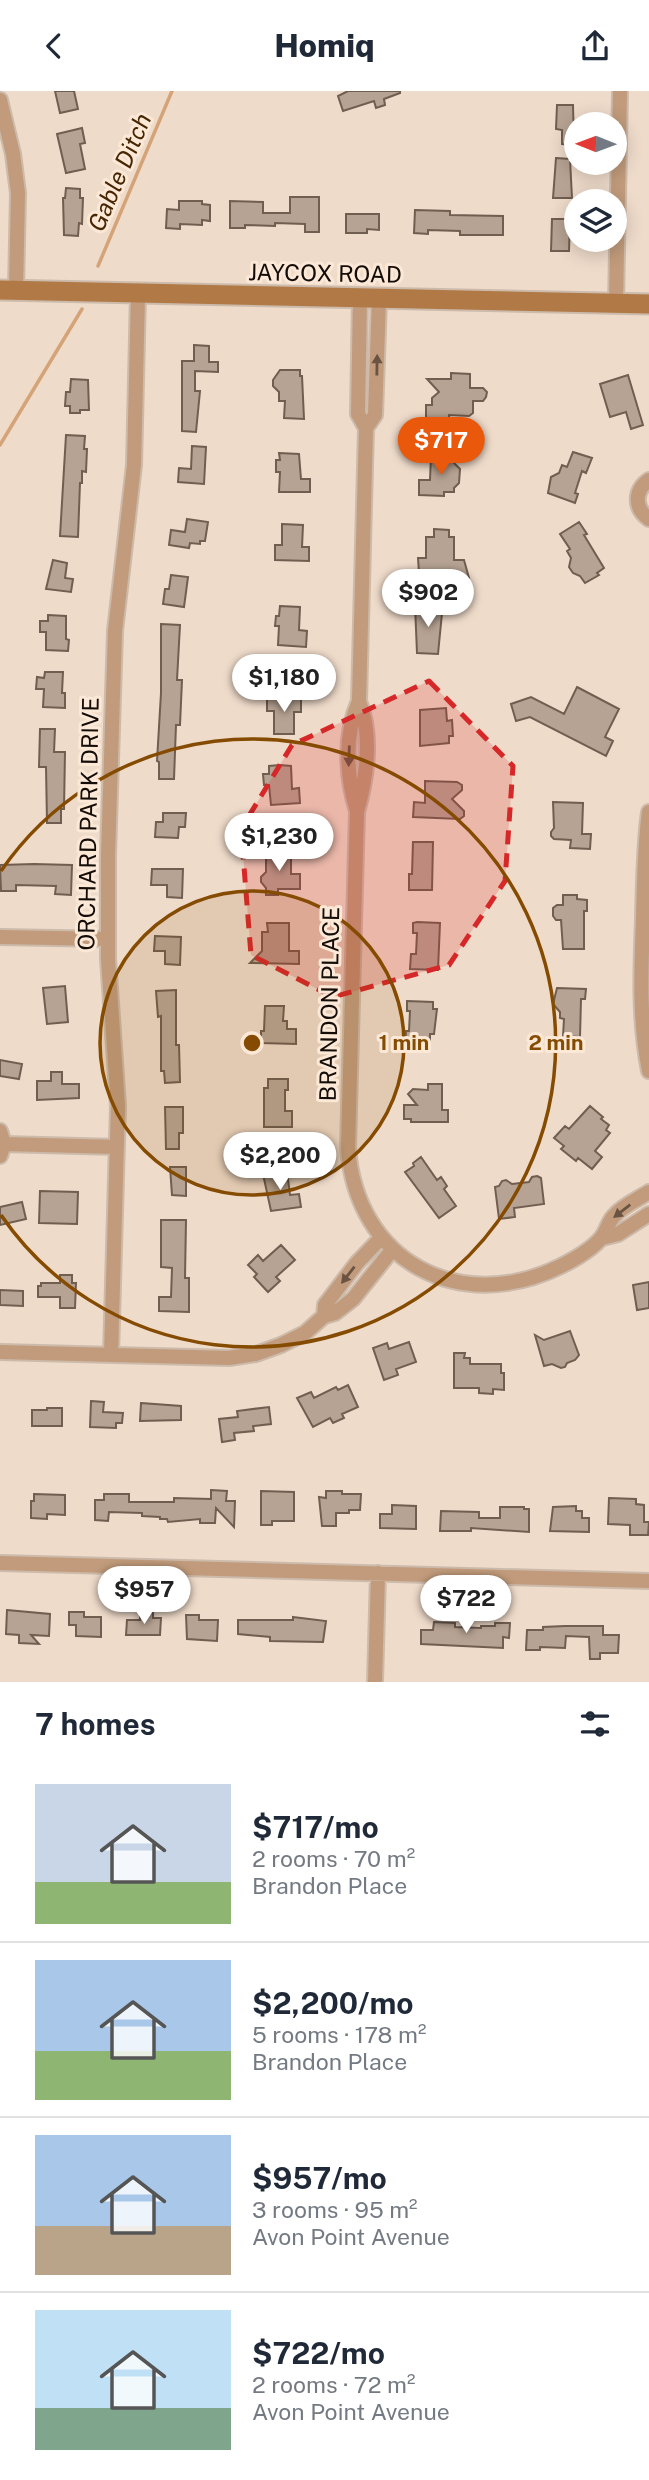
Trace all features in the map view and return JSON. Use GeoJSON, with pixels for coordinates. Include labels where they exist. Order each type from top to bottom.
{"type":"FeatureCollection","features":[{"type":"Feature","properties":{"kind":"street"},"geometry":{"type":"LineString","coordinates":[[616,303],[620,91]]}},
{"type":"Feature","properties":{"kind":"street"},"geometry":{"type":"LineString","coordinates":[[0,100],[19,193],[8,290]]}},
{"type":"Feature","properties":{"kind":"street","name":"JAYCOX ROAD"},"geometry":{"type":"LineString","coordinates":[[8,290],[649,304]]}},
{"type":"Feature","properties":{"kind":"street","name":"ORCHARD PARK DRIVE"},"geometry":{"type":"LineString","coordinates":[[111,1355],[117,1076],[107,939],[115,631],[135,447],[138,294]]}},
{"type":"Feature","properties":{"kind":"street","name":"BRANDON PLACE"},"geometry":{"type":"LineString","coordinates":[[370,299],[358,414],[366,428],[359,701],[352,717],[348,762],[350,788],[357,812],[348,1147],[355,1193],[365,1214],[392,1250],[433,1274],[455,1281],[489,1284],[548,1272],[575,1258],[602,1238],[618,1234],[649,1214]]}},
{"type":"Feature","properties":{"kind":"street"},"geometry":{"type":"LineString","coordinates":[[649,480],[639,491],[637,502],[641,512],[649,519]]}},
{"type":"Feature","properties":{"kind":"street"},"geometry":{"type":"LineString","coordinates":[[649,812],[645,849],[641,988],[642,1027],[649,1071]]}},
{"type":"Feature","properties":{"kind":"street"},"geometry":{"type":"LineString","coordinates":[[0,937],[107,939]]}},
{"type":"Feature","properties":{"kind":"street"},"geometry":{"type":"LineString","coordinates":[[1,1144],[117,1147]]}},
{"type":"Feature","properties":{"kind":"street","name":"BRANDON PLACE"},"geometry":{"type":"LineString","coordinates":[[602,1238],[614,1215],[649,1192]]}},
{"type":"Feature","properties":{"kind":"street"},"geometry":{"type":"LineString","coordinates":[[324,1316],[326,1305],[357,1263],[381,1238]]}},
{"type":"Feature","properties":{"kind":"street"},"geometry":{"type":"LineString","coordinates":[[0,1352],[242,1356],[269,1350],[294,1340],[324,1316],[335,1313],[353,1299],[392,1250]]}},
{"type":"Feature","properties":{"kind":"street"},"geometry":{"type":"LineString","coordinates":[[0,1563],[649,1581]]}},
{"type":"Feature","properties":{"kind":"street"},"geometry":{"type":"LineString","coordinates":[[375,1682],[378,1573]]}},
{"type":"Feature","properties":{"kind":"highlighted area"},"geometry":{"type":"Polygon","coordinates":[[[429,681],[513,766],[505,881],[449,965],[333,997],[251,955],[241,829],[292,745],[429,681]]]}},
{"type":"Feature","properties":{"kind":"building"},"geometry":{"type":"Polygon","coordinates":[[[55,91],[74,91],[78,109],[60,113],[55,91]]]}},
{"type":"Feature","properties":{"kind":"building"},"geometry":{"type":"Polygon","coordinates":[[[348,91],[400,93],[384,99],[385,105],[376,108],[374,101],[343,111],[338,96],[348,91]]]}},
{"type":"Feature","properties":{"kind":"building"},"geometry":{"type":"Polygon","coordinates":[[[557,105],[573,105],[573,112],[564,112],[564,144],[562,130],[556,129],[557,105]]]}},
{"type":"Feature","properties":{"kind":"building"},"geometry":{"type":"Polygon","coordinates":[[[82,128],[85,143],[80,144],[85,169],[66,173],[57,134],[82,128]]]}},
{"type":"Feature","properties":{"kind":"building"},"geometry":{"type":"Polygon","coordinates":[[[556,158],[564,159],[564,175],[571,175],[572,189],[564,189],[564,198],[553,198],[556,158]]]}},
{"type":"Feature","properties":{"kind":"building"},"geometry":{"type":"Polygon","coordinates":[[[66,188],[80,189],[80,198],[83,198],[82,224],[79,223],[78,236],[64,235],[63,198],[66,188]]]}},
{"type":"Feature","properties":{"kind":"building"},"geometry":{"type":"Polygon","coordinates":[[[290,197],[319,197],[319,232],[305,232],[305,224],[275,223],[275,226],[245,225],[245,228],[230,228],[230,201],[263,202],[263,213],[290,213],[290,197]]]}},
{"type":"Feature","properties":{"kind":"building"},"geometry":{"type":"Polygon","coordinates":[[[179,201],[202,201],[202,204],[210,205],[210,221],[202,220],[202,225],[180,224],[180,229],[166,228],[167,209],[179,210],[179,201]]]}},
{"type":"Feature","properties":{"kind":"building"},"geometry":{"type":"Polygon","coordinates":[[[415,210],[450,211],[450,215],[503,216],[503,235],[460,235],[460,231],[428,230],[428,234],[414,233],[415,210]]]}},
{"type":"Feature","properties":{"kind":"building"},"geometry":{"type":"Polygon","coordinates":[[[346,214],[379,214],[379,230],[346,233],[346,214]]]}},
{"type":"Feature","properties":{"kind":"building"},"geometry":{"type":"Polygon","coordinates":[[[552,219],[564,219],[564,251],[551,251],[552,219]]]}},
{"type":"Feature","properties":{"kind":"building"},"geometry":{"type":"Polygon","coordinates":[[[194,345],[209,346],[209,362],[218,362],[218,372],[195,371],[195,391],[200,391],[196,432],[182,431],[182,361],[194,361],[194,345]]]}},
{"type":"Feature","properties":{"kind":"building"},"geometry":{"type":"Polygon","coordinates":[[[280,370],[300,370],[304,419],[284,418],[285,401],[279,401],[279,392],[273,386],[273,380],[280,370]]]}},
{"type":"Feature","properties":{"kind":"building"},"geometry":{"type":"Polygon","coordinates":[[[451,373],[470,374],[470,388],[483,388],[487,392],[486,397],[483,401],[473,401],[473,413],[469,416],[449,415],[449,422],[426,419],[426,405],[432,405],[432,398],[439,392],[427,379],[451,379],[451,373]]]}},
{"type":"Feature","properties":{"kind":"building"},"geometry":{"type":"Polygon","coordinates":[[[628,375],[643,425],[631,429],[626,412],[610,417],[600,384],[628,375]]]}},
{"type":"Feature","properties":{"kind":"building"},"geometry":{"type":"Polygon","coordinates":[[[71,379],[88,380],[89,410],[70,413],[70,406],[65,406],[71,379]]]}},
{"type":"Feature","properties":{"kind":"building"},"geometry":{"type":"Polygon","coordinates":[[[66,435],[85,436],[84,449],[87,449],[86,472],[82,471],[80,483],[78,537],[60,536],[66,435]]]}},
{"type":"Feature","properties":{"kind":"building"},"geometry":{"type":"Polygon","coordinates":[[[192,446],[206,447],[204,484],[178,482],[179,468],[191,469],[192,446]]]}},
{"type":"Feature","properties":{"kind":"building"},"geometry":{"type":"Polygon","coordinates":[[[573,452],[592,458],[586,473],[582,471],[575,493],[578,494],[575,503],[548,493],[551,477],[559,473],[562,465],[567,467],[573,452]]]}},
{"type":"Feature","properties":{"kind":"building"},"geometry":{"type":"Polygon","coordinates":[[[279,453],[299,454],[301,479],[310,479],[310,492],[279,492],[280,472],[276,472],[276,460],[280,460],[279,453]]]}},
{"type":"Feature","properties":{"kind":"building"},"geometry":{"type":"Polygon","coordinates":[[[431,456],[454,457],[454,463],[460,469],[459,483],[454,492],[444,492],[444,496],[419,495],[419,480],[430,480],[431,456]]]}},
{"type":"Feature","properties":{"kind":"building"},"geometry":{"type":"Polygon","coordinates":[[[187,519],[208,522],[205,541],[200,541],[200,544],[190,543],[189,548],[169,545],[171,530],[185,532],[187,519]]]}},
{"type":"Feature","properties":{"kind":"building"},"geometry":{"type":"Polygon","coordinates":[[[579,522],[604,568],[597,573],[599,575],[585,583],[569,567],[571,558],[567,551],[570,549],[560,534],[579,522]]]}},
{"type":"Feature","properties":{"kind":"building"},"geometry":{"type":"Polygon","coordinates":[[[282,524],[303,525],[302,547],[309,547],[309,561],[275,560],[275,545],[282,545],[282,524]]]}},
{"type":"Feature","properties":{"kind":"building"},"geometry":{"type":"Polygon","coordinates":[[[434,529],[449,530],[449,537],[454,537],[454,560],[464,560],[469,578],[446,578],[446,573],[419,573],[418,558],[426,558],[426,537],[434,537],[434,529]]]}},
{"type":"Feature","properties":{"kind":"building"},"geometry":{"type":"Polygon","coordinates":[[[53,560],[67,563],[65,578],[73,579],[71,592],[46,589],[53,560]]]}},
{"type":"Feature","properties":{"kind":"building"},"geometry":{"type":"Polygon","coordinates":[[[171,575],[188,577],[184,607],[163,604],[171,575]]]}},
{"type":"Feature","properties":{"kind":"building"},"geometry":{"type":"Polygon","coordinates":[[[415,605],[437,606],[437,613],[442,613],[438,654],[417,653],[415,605]]]}},
{"type":"Feature","properties":{"kind":"building"},"geometry":{"type":"Polygon","coordinates":[[[280,606],[300,607],[299,630],[307,631],[306,647],[278,645],[279,626],[275,626],[280,606]]]}},
{"type":"Feature","properties":{"kind":"building"},"geometry":{"type":"Polygon","coordinates":[[[48,615],[66,616],[68,651],[46,650],[46,632],[40,632],[40,621],[48,621],[48,615]]]}},
{"type":"Feature","properties":{"kind":"building"},"geometry":{"type":"Polygon","coordinates":[[[161,624],[180,625],[177,680],[182,680],[180,725],[176,725],[174,779],[159,779],[157,761],[161,624]]]}},
{"type":"Feature","properties":{"kind":"building"},"geometry":{"type":"Polygon","coordinates":[[[45,672],[63,672],[62,693],[65,693],[65,708],[43,707],[44,689],[36,689],[37,677],[44,678],[45,672]]]}},
{"type":"Feature","properties":{"kind":"building"},"geometry":{"type":"Polygon","coordinates":[[[577,687],[619,709],[605,737],[613,741],[606,756],[530,717],[516,721],[511,704],[531,697],[564,714],[577,687]]]}},
{"type":"Feature","properties":{"kind":"building"},"geometry":{"type":"Polygon","coordinates":[[[267,698],[301,698],[301,712],[294,712],[294,734],[274,734],[274,711],[267,711],[267,698]]]}},
{"type":"Feature","properties":{"kind":"building"},"geometry":{"type":"Polygon","coordinates":[[[446,708],[447,721],[452,720],[453,736],[449,736],[449,743],[420,746],[420,710],[446,708]]]}},
{"type":"Feature","properties":{"kind":"building"},"geometry":{"type":"Polygon","coordinates":[[[40,729],[55,729],[54,752],[65,752],[64,809],[61,809],[61,823],[47,823],[46,767],[39,767],[40,729]]]}},
{"type":"Feature","properties":{"kind":"building"},"geometry":{"type":"Polygon","coordinates":[[[269,766],[291,766],[292,789],[299,788],[300,803],[271,805],[269,785],[264,785],[263,774],[269,774],[269,766]]]}},
{"type":"Feature","properties":{"kind":"building"},"geometry":{"type":"Polygon","coordinates":[[[425,781],[457,782],[462,785],[462,790],[452,799],[464,811],[464,816],[460,819],[413,817],[414,802],[425,803],[425,781]]]}},
{"type":"Feature","properties":{"kind":"building"},"geometry":{"type":"Polygon","coordinates":[[[553,802],[583,803],[582,834],[591,834],[590,849],[570,848],[571,840],[554,839],[551,836],[554,828],[553,802]]]}},
{"type":"Feature","properties":{"kind":"building"},"geometry":{"type":"Polygon","coordinates":[[[163,813],[186,813],[185,827],[179,827],[178,838],[155,837],[156,822],[163,822],[163,813]]]}},
{"type":"Feature","properties":{"kind":"building"},"geometry":{"type":"Polygon","coordinates":[[[413,842],[433,842],[432,890],[409,890],[413,842]]]}},
{"type":"Feature","properties":{"kind":"building"},"geometry":{"type":"Polygon","coordinates":[[[266,850],[288,851],[288,855],[291,855],[291,874],[300,874],[300,889],[278,889],[278,895],[266,895],[261,877],[266,872],[266,850]]]}},
{"type":"Feature","properties":{"kind":"building"},"geometry":{"type":"Polygon","coordinates":[[[0,865],[72,865],[71,895],[55,894],[56,886],[16,885],[16,891],[1,891],[0,865]]]}},
{"type":"Feature","properties":{"kind":"building"},"geometry":{"type":"Polygon","coordinates":[[[152,869],[183,869],[182,898],[167,897],[167,885],[151,885],[152,869]]]}},
{"type":"Feature","properties":{"kind":"building"},"geometry":{"type":"Polygon","coordinates":[[[563,895],[577,895],[577,899],[587,900],[587,911],[584,911],[584,949],[563,949],[561,920],[556,920],[553,916],[553,908],[563,905],[563,895]]]}},
{"type":"Feature","properties":{"kind":"building"},"geometry":{"type":"Polygon","coordinates":[[[267,923],[289,923],[289,951],[299,951],[299,964],[250,963],[262,951],[262,932],[268,932],[267,923]]]}},
{"type":"Feature","properties":{"kind":"building"},"geometry":{"type":"Polygon","coordinates":[[[413,923],[440,923],[438,970],[410,969],[411,954],[416,954],[417,933],[413,933],[413,923]]]}},
{"type":"Feature","properties":{"kind":"building"},"geometry":{"type":"Polygon","coordinates":[[[155,936],[181,937],[180,965],[165,964],[165,951],[154,951],[155,936]]]}},
{"type":"Feature","properties":{"kind":"building"},"geometry":{"type":"Polygon","coordinates":[[[65,986],[68,1022],[47,1024],[43,988],[65,986]]]}},
{"type":"Feature","properties":{"kind":"building"},"geometry":{"type":"Polygon","coordinates":[[[557,988],[586,989],[585,999],[581,999],[580,1037],[563,1036],[564,1019],[560,1018],[560,1012],[553,1004],[557,988]]]}},
{"type":"Feature","properties":{"kind":"building"},"geometry":{"type":"Polygon","coordinates":[[[176,990],[176,1045],[179,1045],[180,1082],[165,1083],[164,1071],[161,1071],[161,1016],[158,1017],[156,991],[176,990]]]}},
{"type":"Feature","properties":{"kind":"building"},"geometry":{"type":"Polygon","coordinates":[[[407,1001],[433,1002],[433,1009],[437,1009],[434,1034],[430,1034],[430,1047],[405,1046],[410,1011],[407,1011],[407,1001]]]}},
{"type":"Feature","properties":{"kind":"building"},"geometry":{"type":"Polygon","coordinates":[[[265,1006],[284,1006],[283,1021],[287,1021],[287,1029],[296,1029],[296,1044],[261,1043],[265,1006]]]}},
{"type":"Feature","properties":{"kind":"building"},"geometry":{"type":"Polygon","coordinates":[[[0,1060],[22,1064],[19,1079],[0,1076],[0,1060]]]}},
{"type":"Feature","properties":{"kind":"building"},"geometry":{"type":"Polygon","coordinates":[[[51,1072],[62,1072],[62,1084],[79,1084],[79,1098],[37,1100],[37,1081],[51,1081],[51,1072]]]}},
{"type":"Feature","properties":{"kind":"building"},"geometry":{"type":"Polygon","coordinates":[[[268,1079],[288,1079],[285,1111],[292,1111],[292,1127],[264,1127],[264,1088],[268,1088],[268,1079]]]}},
{"type":"Feature","properties":{"kind":"building"},"geometry":{"type":"Polygon","coordinates":[[[428,1084],[442,1084],[442,1110],[448,1110],[448,1122],[411,1122],[411,1119],[404,1119],[404,1105],[417,1105],[408,1094],[413,1089],[428,1090],[428,1084]]]}},
{"type":"Feature","properties":{"kind":"building"},"geometry":{"type":"Polygon","coordinates":[[[590,1106],[609,1125],[606,1130],[610,1133],[595,1151],[602,1157],[592,1169],[561,1149],[564,1146],[554,1138],[565,1126],[569,1129],[590,1106]]]}},
{"type":"Feature","properties":{"kind":"building"},"geometry":{"type":"Polygon","coordinates":[[[165,1107],[183,1107],[183,1133],[179,1133],[179,1149],[166,1149],[165,1107]]]}},
{"type":"Feature","properties":{"kind":"building"},"geometry":{"type":"Polygon","coordinates":[[[421,1157],[437,1180],[441,1177],[447,1186],[444,1189],[456,1206],[439,1218],[405,1172],[421,1157]]]}},
{"type":"Feature","properties":{"kind":"building"},"geometry":{"type":"Polygon","coordinates":[[[170,1167],[186,1167],[186,1196],[172,1195],[170,1167]]]}},
{"type":"Feature","properties":{"kind":"building"},"geometry":{"type":"Polygon","coordinates":[[[287,1171],[290,1195],[299,1194],[301,1207],[271,1211],[263,1174],[287,1171]]]}},
{"type":"Feature","properties":{"kind":"building"},"geometry":{"type":"Polygon","coordinates":[[[532,1177],[541,1178],[544,1204],[514,1208],[515,1217],[499,1219],[495,1187],[502,1181],[506,1180],[512,1184],[529,1182],[532,1177]]]}},
{"type":"Feature","properties":{"kind":"building"},"geometry":{"type":"Polygon","coordinates":[[[40,1191],[78,1192],[77,1224],[39,1223],[40,1191]]]}},
{"type":"Feature","properties":{"kind":"building"},"geometry":{"type":"Polygon","coordinates":[[[22,1202],[26,1219],[0,1225],[0,1207],[22,1202]]]}},
{"type":"Feature","properties":{"kind":"building"},"geometry":{"type":"Polygon","coordinates":[[[161,1220],[186,1220],[185,1278],[189,1278],[189,1312],[159,1311],[159,1297],[171,1297],[172,1268],[161,1267],[161,1220]]]}},
{"type":"Feature","properties":{"kind":"building"},"geometry":{"type":"Polygon","coordinates":[[[281,1245],[295,1260],[276,1277],[280,1281],[268,1292],[254,1277],[257,1274],[248,1265],[258,1255],[263,1261],[281,1245]]]}},
{"type":"Feature","properties":{"kind":"building"},"geometry":{"type":"Polygon","coordinates":[[[60,1275],[72,1275],[72,1283],[76,1283],[75,1308],[60,1308],[60,1297],[38,1297],[38,1286],[41,1286],[41,1283],[60,1283],[60,1275]]]}},
{"type":"Feature","properties":{"kind":"building"},"geometry":{"type":"Polygon","coordinates":[[[649,1282],[649,1308],[637,1310],[633,1285],[649,1282]]]}},
{"type":"Feature","properties":{"kind":"building"},"geometry":{"type":"Polygon","coordinates":[[[0,1290],[23,1291],[23,1306],[0,1305],[0,1290]]]}},
{"type":"Feature","properties":{"kind":"building"},"geometry":{"type":"Polygon","coordinates":[[[570,1331],[579,1355],[565,1367],[552,1364],[544,1366],[535,1335],[544,1340],[570,1331]]]}},
{"type":"Feature","properties":{"kind":"building"},"geometry":{"type":"Polygon","coordinates":[[[409,1342],[416,1362],[396,1369],[398,1375],[384,1380],[373,1348],[387,1343],[389,1349],[409,1342]]]}},
{"type":"Feature","properties":{"kind":"building"},"geometry":{"type":"Polygon","coordinates":[[[454,1353],[465,1353],[464,1358],[470,1358],[470,1364],[501,1364],[504,1390],[493,1389],[493,1394],[479,1393],[479,1388],[454,1388],[454,1353]]]}},
{"type":"Feature","properties":{"kind":"building"},"geometry":{"type":"Polygon","coordinates":[[[348,1385],[358,1407],[342,1414],[344,1418],[333,1423],[330,1418],[313,1427],[297,1398],[311,1392],[314,1398],[336,1387],[338,1390],[348,1385]]]}},
{"type":"Feature","properties":{"kind":"building"},"geometry":{"type":"Polygon","coordinates":[[[91,1401],[104,1402],[103,1412],[123,1413],[122,1423],[116,1423],[116,1428],[90,1427],[91,1401]]]}},
{"type":"Feature","properties":{"kind":"building"},"geometry":{"type":"Polygon","coordinates":[[[141,1403],[181,1406],[181,1420],[140,1421],[141,1403]]]}},
{"type":"Feature","properties":{"kind":"building"},"geometry":{"type":"Polygon","coordinates":[[[269,1407],[271,1424],[253,1426],[254,1431],[234,1433],[235,1440],[222,1442],[219,1419],[238,1417],[237,1411],[269,1407]]]}},
{"type":"Feature","properties":{"kind":"building"},"geometry":{"type":"Polygon","coordinates":[[[62,1408],[62,1426],[32,1426],[32,1410],[62,1408]]]}},
{"type":"Feature","properties":{"kind":"building"},"geometry":{"type":"Polygon","coordinates":[[[211,1490],[227,1491],[226,1501],[235,1501],[234,1527],[216,1508],[215,1523],[200,1523],[200,1519],[168,1522],[160,1517],[142,1516],[142,1513],[109,1512],[108,1521],[95,1520],[95,1500],[104,1500],[104,1494],[129,1494],[129,1502],[174,1502],[174,1498],[211,1499],[211,1490]]]}},
{"type":"Feature","properties":{"kind":"building"},"geometry":{"type":"Polygon","coordinates":[[[261,1491],[294,1492],[294,1521],[272,1521],[272,1525],[261,1525],[261,1491]]]}},
{"type":"Feature","properties":{"kind":"building"},"geometry":{"type":"Polygon","coordinates":[[[326,1491],[361,1494],[360,1510],[336,1513],[336,1526],[322,1526],[319,1497],[326,1498],[326,1491]]]}},
{"type":"Feature","properties":{"kind":"building"},"geometry":{"type":"Polygon","coordinates":[[[34,1494],[65,1495],[65,1515],[47,1514],[47,1519],[31,1518],[31,1501],[34,1501],[34,1494]]]}},
{"type":"Feature","properties":{"kind":"building"},"geometry":{"type":"Polygon","coordinates":[[[609,1498],[636,1499],[636,1504],[644,1505],[644,1522],[649,1522],[648,1535],[630,1535],[630,1525],[608,1524],[609,1498]]]}},
{"type":"Feature","properties":{"kind":"building"},"geometry":{"type":"Polygon","coordinates":[[[392,1505],[416,1506],[416,1529],[380,1528],[380,1514],[392,1514],[392,1505]]]}},
{"type":"Feature","properties":{"kind":"building"},"geometry":{"type":"Polygon","coordinates":[[[576,1506],[576,1511],[582,1511],[582,1518],[589,1518],[589,1532],[550,1531],[553,1507],[576,1506]]]}},
{"type":"Feature","properties":{"kind":"building"},"geometry":{"type":"Polygon","coordinates":[[[500,1507],[529,1509],[529,1532],[471,1528],[471,1531],[440,1531],[441,1511],[479,1512],[479,1518],[500,1518],[500,1507]]]}},
{"type":"Feature","properties":{"kind":"building"},"geometry":{"type":"Polygon","coordinates":[[[7,1610],[50,1614],[49,1636],[31,1635],[39,1644],[19,1643],[19,1635],[6,1634],[7,1610]]]}},
{"type":"Feature","properties":{"kind":"building"},"geometry":{"type":"Polygon","coordinates":[[[69,1612],[84,1612],[84,1617],[101,1617],[101,1637],[76,1636],[76,1625],[69,1625],[69,1612]]]}},
{"type":"Feature","properties":{"kind":"building"},"geometry":{"type":"Polygon","coordinates":[[[140,1613],[153,1613],[153,1618],[161,1618],[160,1635],[126,1635],[127,1620],[140,1620],[140,1613]]]}},
{"type":"Feature","properties":{"kind":"building"},"geometry":{"type":"Polygon","coordinates":[[[186,1615],[199,1615],[199,1620],[218,1620],[217,1641],[187,1639],[186,1615]]]}},
{"type":"Feature","properties":{"kind":"building"},"geometry":{"type":"Polygon","coordinates":[[[293,1617],[326,1621],[323,1642],[270,1641],[270,1637],[238,1634],[238,1620],[293,1620],[293,1617]]]}},
{"type":"Feature","properties":{"kind":"building"},"geometry":{"type":"Polygon","coordinates":[[[434,1622],[455,1623],[455,1627],[481,1628],[495,1626],[495,1623],[510,1623],[509,1638],[503,1637],[503,1648],[421,1644],[421,1630],[433,1630],[434,1622]]]}},
{"type":"Feature","properties":{"kind":"building"},"geometry":{"type":"Polygon","coordinates":[[[603,1626],[603,1635],[619,1635],[618,1653],[600,1653],[600,1659],[590,1659],[589,1637],[566,1636],[565,1648],[540,1647],[540,1650],[526,1650],[527,1630],[603,1626]]]}},
{"type":"Feature","properties":{"kind":"waterway","name":"Gable Ditch"},"geometry":{"type":"LineString","coordinates":[[98,266],[172,91]]}},
{"type":"Feature","properties":{"kind":"waterway","name":"Gable Ditch"},"geometry":{"type":"LineString","coordinates":[[0,445],[82,309]]}}]}
